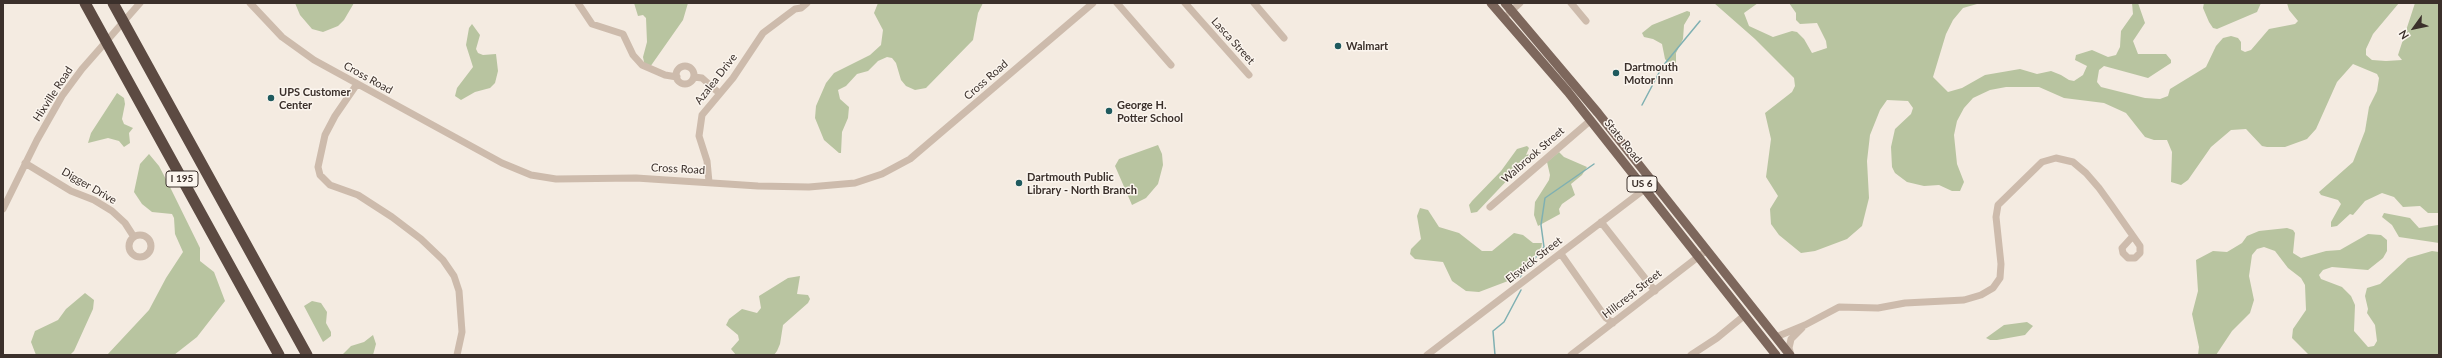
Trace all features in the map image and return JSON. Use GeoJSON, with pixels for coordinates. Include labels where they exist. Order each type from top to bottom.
{"type":"FeatureCollection","features":[{"type":"Feature","properties":{"kind":"highway","name":"I 195"},"geometry":{"type":"LineString","coordinates":[[85,3],[279,355]]}},
{"type":"Feature","properties":{"kind":"highway","name":"I 195"},"geometry":{"type":"LineString","coordinates":[[113,3],[307,355]]}},
{"type":"Feature","properties":{"kind":"main road","name":"State Road"},"geometry":{"type":"LineString","coordinates":[[1491,3],[1591,120],[1699,255],[1776,355]]}},
{"type":"Feature","properties":{"kind":"main road","name":"State Road"},"geometry":{"type":"LineString","coordinates":[[1505,3],[1654,182],[1791,355]]}},
{"type":"Feature","properties":{"kind":"street","name":"Cross Road"},"geometry":{"type":"LineString","coordinates":[[250,3],[282,38],[314,60],[502,163],[531,175],[556,179],[636,178],[758,186],[809,187],[855,183],[891,170],[930,144],[1093,3]]}},
{"type":"Feature","properties":{"kind":"street"},"geometry":{"type":"LineString","coordinates":[[578,3],[592,24],[623,34],[633,55],[642,65],[665,75],[677,77]]}},
{"type":"Feature","properties":{"kind":"street","name":"Azalea Drive"},"geometry":{"type":"LineString","coordinates":[[709,182],[710,173],[699,136],[699,126],[702,115],[742,66],[763,33],[793,6],[801,8],[807,3]]}},
{"type":"Feature","properties":{"kind":"street"},"geometry":{"type":"LineString","coordinates":[[1117,3],[1171,65]]}},
{"type":"Feature","properties":{"kind":"street","name":"Lasca Street"},"geometry":{"type":"LineString","coordinates":[[1185,3],[1249,75]]}},
{"type":"Feature","properties":{"kind":"street"},"geometry":{"type":"LineString","coordinates":[[1254,3],[1284,38]]}},
{"type":"Feature","properties":{"kind":"street"},"geometry":{"type":"LineString","coordinates":[[1504,17],[1520,3]]}},
{"type":"Feature","properties":{"kind":"street"},"geometry":{"type":"LineString","coordinates":[[1571,3],[1586,21]]}},
{"type":"Feature","properties":{"kind":"street","name":"Hixville Road"},"geometry":{"type":"LineString","coordinates":[[3,209],[25,163],[58,103],[96,53],[138,6]]}},
{"type":"Feature","properties":{"kind":"street"},"geometry":{"type":"LineString","coordinates":[[685,66],[693,70],[694,76],[687,84],[679,82],[677,77],[678,71],[685,66]]}},
{"type":"Feature","properties":{"kind":"street"},"geometry":{"type":"LineString","coordinates":[[694,76],[702,78],[719,93]]}},
{"type":"Feature","properties":{"kind":"street"},"geometry":{"type":"LineString","coordinates":[[356,84],[335,116],[325,135],[318,167],[322,180],[330,185],[358,195],[392,217],[421,239],[443,260],[454,276],[459,291],[462,332],[457,355]]}},
{"type":"Feature","properties":{"kind":"street","name":"Walbrook Street"},"geometry":{"type":"LineString","coordinates":[[1490,207],[1591,120]]}},
{"type":"Feature","properties":{"kind":"street"},"geometry":{"type":"LineString","coordinates":[[1776,337],[1805,325],[1839,307],[1878,308],[1905,303],[1964,300],[1981,295],[1993,288],[2000,278],[2001,264],[1996,217],[1998,205],[2042,162],[2056,158],[2072,162],[2086,173],[2099,188],[2132,236]]}},
{"type":"Feature","properties":{"kind":"street","name":"Digger Drive"},"geometry":{"type":"LineString","coordinates":[[25,163],[71,191],[94,200],[112,211],[125,223],[134,237]]}},
{"type":"Feature","properties":{"kind":"street","name":"Elswick Street"},"geometry":{"type":"LineString","coordinates":[[1427,355],[1654,182]]}},
{"type":"Feature","properties":{"kind":"street"},"geometry":{"type":"LineString","coordinates":[[1601,222],[1655,290]]}},
{"type":"Feature","properties":{"kind":"street","name":"Hillcrest Street"},"geometry":{"type":"LineString","coordinates":[[1571,355],[1707,250]]}},
{"type":"Feature","properties":{"kind":"street"},"geometry":{"type":"LineString","coordinates":[[1561,254],[1606,318],[1612,323]]}},
{"type":"Feature","properties":{"kind":"street"},"geometry":{"type":"LineString","coordinates":[[1691,355],[1717,338],[1745,315]]}},
{"type":"Feature","properties":{"kind":"street"},"geometry":{"type":"LineString","coordinates":[[1791,355],[1789,348],[1791,338],[1805,325]]}},
{"type":"Feature","properties":{"kind":"green space"},"geometry":{"type":"Polygon","coordinates":[[[295,3],[354,3],[344,20],[338,26],[323,32],[312,29],[300,15],[295,3]]]}},
{"type":"Feature","properties":{"kind":"green space"},"geometry":{"type":"Polygon","coordinates":[[[634,3],[688,3],[683,20],[650,67],[645,67],[643,57],[647,42],[646,18],[643,15],[638,16],[634,3]]]}},
{"type":"Feature","properties":{"kind":"green space"},"geometry":{"type":"Polygon","coordinates":[[[878,3],[983,3],[978,13],[973,40],[926,88],[915,90],[906,86],[901,80],[896,63],[892,58],[887,57],[878,61],[868,71],[857,74],[846,86],[838,90],[840,99],[849,107],[848,118],[842,132],[841,153],[839,153],[824,140],[815,118],[816,106],[826,83],[834,73],[870,55],[881,45],[883,30],[874,13],[878,3]]]}},
{"type":"Feature","properties":{"kind":"green space"},"geometry":{"type":"Polygon","coordinates":[[[1714,3],[1758,3],[1744,13],[1749,26],[1773,37],[1792,31],[1797,32],[1804,39],[1812,53],[1827,48],[1826,41],[1817,23],[1800,24],[1796,20],[1796,13],[1789,3],[1992,3],[1977,4],[1963,8],[1953,20],[1946,34],[1933,77],[1948,92],[1962,88],[1985,75],[2020,69],[2037,74],[2051,71],[2074,81],[2083,75],[2087,66],[2075,60],[2076,55],[2092,50],[2108,57],[2116,55],[2120,47],[2121,31],[2133,14],[2132,3],[2138,3],[2145,23],[2133,41],[2138,54],[2166,54],[2171,60],[2171,63],[2148,78],[2104,66],[2099,70],[2097,82],[2101,87],[2145,98],[2160,99],[2168,96],[2170,89],[2206,67],[2216,46],[2223,38],[2231,36],[2238,38],[2241,42],[2241,50],[2245,52],[2251,50],[2269,29],[2295,24],[2298,21],[2289,10],[2287,3],[2399,3],[2373,34],[2366,49],[2366,55],[2372,60],[2386,61],[2402,60],[2398,55],[2415,3],[2439,3],[2439,213],[2428,213],[2420,206],[2403,207],[2394,197],[2382,193],[2365,201],[2353,215],[2350,214],[2337,226],[2331,227],[2331,222],[2341,204],[2338,200],[2321,195],[2319,192],[2353,162],[2365,131],[2369,107],[2377,91],[2379,78],[2377,74],[2353,64],[2337,82],[2316,129],[2307,139],[2285,147],[2267,147],[2262,146],[2246,129],[2231,130],[2211,147],[2188,180],[2181,185],[2171,182],[2172,152],[2167,140],[2154,140],[2145,137],[2126,113],[2104,103],[2064,98],[2039,87],[2006,87],[1990,90],[1973,98],[1964,108],[1957,121],[1954,135],[1957,164],[1964,182],[1960,191],[1952,191],[1939,185],[1924,186],[1907,182],[1895,173],[1892,167],[1891,147],[1895,129],[1911,114],[1913,108],[1908,101],[1887,100],[1880,110],[1870,135],[1867,161],[1869,198],[1862,226],[1847,239],[1815,251],[1801,253],[1779,235],[1771,224],[1770,209],[1778,196],[1766,177],[1771,139],[1765,113],[1792,92],[1795,86],[1794,78],[1755,39],[1714,3]]]}},
{"type":"Feature","properties":{"kind":"green space"},"geometry":{"type":"Polygon","coordinates":[[[2204,3],[2261,3],[2257,12],[2217,29],[2213,28],[2209,22],[2203,8],[2204,3]]]}},
{"type":"Feature","properties":{"kind":"green space"},"geometry":{"type":"Polygon","coordinates":[[[1687,11],[1690,12],[1690,15],[1684,25],[1683,39],[1676,53],[1676,63],[1670,65],[1665,59],[1662,44],[1653,39],[1644,37],[1642,33],[1652,25],[1687,11]]]}},
{"type":"Feature","properties":{"kind":"green space"},"geometry":{"type":"Polygon","coordinates":[[[472,24],[480,35],[476,49],[478,53],[483,55],[496,54],[498,71],[495,83],[490,88],[475,92],[461,100],[455,96],[457,88],[473,67],[466,45],[469,28],[472,24]]]}},
{"type":"Feature","properties":{"kind":"green space"},"geometry":{"type":"Polygon","coordinates":[[[117,93],[124,98],[125,104],[122,119],[124,124],[133,128],[129,133],[130,143],[124,147],[119,141],[108,138],[88,143],[91,133],[117,93]]]}},
{"type":"Feature","properties":{"kind":"green space"},"geometry":{"type":"Polygon","coordinates":[[[1158,145],[1162,154],[1163,165],[1158,184],[1146,198],[1132,205],[1115,166],[1119,159],[1158,145]]]}},
{"type":"Feature","properties":{"kind":"green space"},"geometry":{"type":"Polygon","coordinates":[[[1527,146],[1529,148],[1526,155],[1536,152],[1536,157],[1515,172],[1477,212],[1471,213],[1469,205],[1472,201],[1501,171],[1517,149],[1527,146]]]}},
{"type":"Feature","properties":{"kind":"green space"},"geometry":{"type":"Polygon","coordinates":[[[1559,152],[1564,157],[1587,167],[1582,175],[1571,184],[1575,195],[1562,204],[1559,209],[1560,214],[1538,226],[1534,215],[1535,202],[1549,180],[1550,175],[1547,162],[1559,152]]]}},
{"type":"Feature","properties":{"kind":"green space"},"geometry":{"type":"Polygon","coordinates":[[[149,154],[159,166],[200,248],[200,261],[214,272],[225,301],[197,337],[174,355],[107,355],[149,310],[166,278],[183,252],[175,234],[174,218],[172,214],[152,212],[142,204],[134,192],[140,164],[149,154]]]}},
{"type":"Feature","properties":{"kind":"green space"},"geometry":{"type":"Polygon","coordinates":[[[1420,208],[1428,210],[1439,227],[1459,233],[1482,251],[1492,251],[1514,233],[1523,235],[1533,243],[1542,243],[1541,249],[1519,271],[1514,281],[1508,281],[1479,292],[1466,291],[1452,281],[1443,262],[1415,259],[1410,254],[1411,249],[1421,239],[1417,216],[1420,208]]]}},
{"type":"Feature","properties":{"kind":"green space"},"geometry":{"type":"Polygon","coordinates":[[[2384,213],[2410,218],[2419,228],[2438,225],[2439,243],[2399,237],[2392,225],[2382,217],[2384,213]]]}},
{"type":"Feature","properties":{"kind":"green space"},"geometry":{"type":"Polygon","coordinates":[[[2287,228],[2293,230],[2295,233],[2293,253],[2301,258],[2326,251],[2340,250],[2368,234],[2381,235],[2387,240],[2387,251],[2383,258],[2368,270],[2332,267],[2323,270],[2319,275],[2321,279],[2342,287],[2351,296],[2355,305],[2354,331],[2368,347],[2374,346],[2377,341],[2375,325],[2367,313],[2368,309],[2365,296],[2367,288],[2380,284],[2408,258],[2432,251],[2439,252],[2439,355],[2309,355],[2292,338],[2293,329],[2306,310],[2305,285],[2301,278],[2288,268],[2275,251],[2264,247],[2257,249],[2252,255],[2249,276],[2254,300],[2250,313],[2232,331],[2216,355],[2198,355],[2199,347],[2192,314],[2198,291],[2196,260],[2213,251],[2227,252],[2242,243],[2247,236],[2259,231],[2287,228]]]}},
{"type":"Feature","properties":{"kind":"green space"},"geometry":{"type":"Polygon","coordinates":[[[800,276],[797,294],[808,295],[810,299],[808,303],[783,325],[780,344],[774,355],[736,355],[731,349],[739,340],[738,335],[726,325],[729,319],[742,309],[757,313],[761,308],[759,296],[788,278],[800,276]]]}},
{"type":"Feature","properties":{"kind":"green space"},"geometry":{"type":"Polygon","coordinates":[[[85,293],[94,300],[93,309],[74,351],[70,355],[36,355],[31,342],[35,331],[58,320],[66,309],[85,293]]]}},
{"type":"Feature","properties":{"kind":"green space"},"geometry":{"type":"Polygon","coordinates":[[[312,301],[321,303],[327,312],[326,323],[331,332],[331,336],[323,342],[304,306],[312,301]]]}},
{"type":"Feature","properties":{"kind":"green space"},"geometry":{"type":"Polygon","coordinates":[[[2027,322],[2033,326],[2025,335],[1997,340],[1990,340],[1986,338],[2004,325],[2027,322]]]}},
{"type":"Feature","properties":{"kind":"green space"},"geometry":{"type":"Polygon","coordinates":[[[373,335],[376,344],[373,355],[342,355],[351,346],[364,342],[373,335]]]}},
{"type":"Feature","properties":{"kind":"waterway"},"geometry":{"type":"LineString","coordinates":[[1642,105],[1662,67],[1700,21]]}},
{"type":"Feature","properties":{"kind":"waterway"},"geometry":{"type":"LineString","coordinates":[[1520,277],[1544,247],[1541,225],[1545,198],[1594,164]]}},
{"type":"Feature","properties":{"kind":"waterway"},"geometry":{"type":"LineString","coordinates":[[1495,355],[1493,331],[1504,322],[1521,290]]}},
{"type":"Feature","properties":{"kind":"place","name":"Walmart"},"geometry":{"type":"Point","coordinates":[1338,46]}},
{"type":"Feature","properties":{"kind":"place","name":"Dartmouth Motor Inn"},"geometry":{"type":"Point","coordinates":[1616,73]}},
{"type":"Feature","properties":{"kind":"place","name":"UPS Customer Center"},"geometry":{"type":"Point","coordinates":[271,98]}},
{"type":"Feature","properties":{"kind":"place","name":"George H. Potter School"},"geometry":{"type":"Point","coordinates":[1109,111]}},
{"type":"Feature","properties":{"kind":"place","name":"Dartmouth Public Library - North Branch"},"geometry":{"type":"Point","coordinates":[1019,183]}}]}
